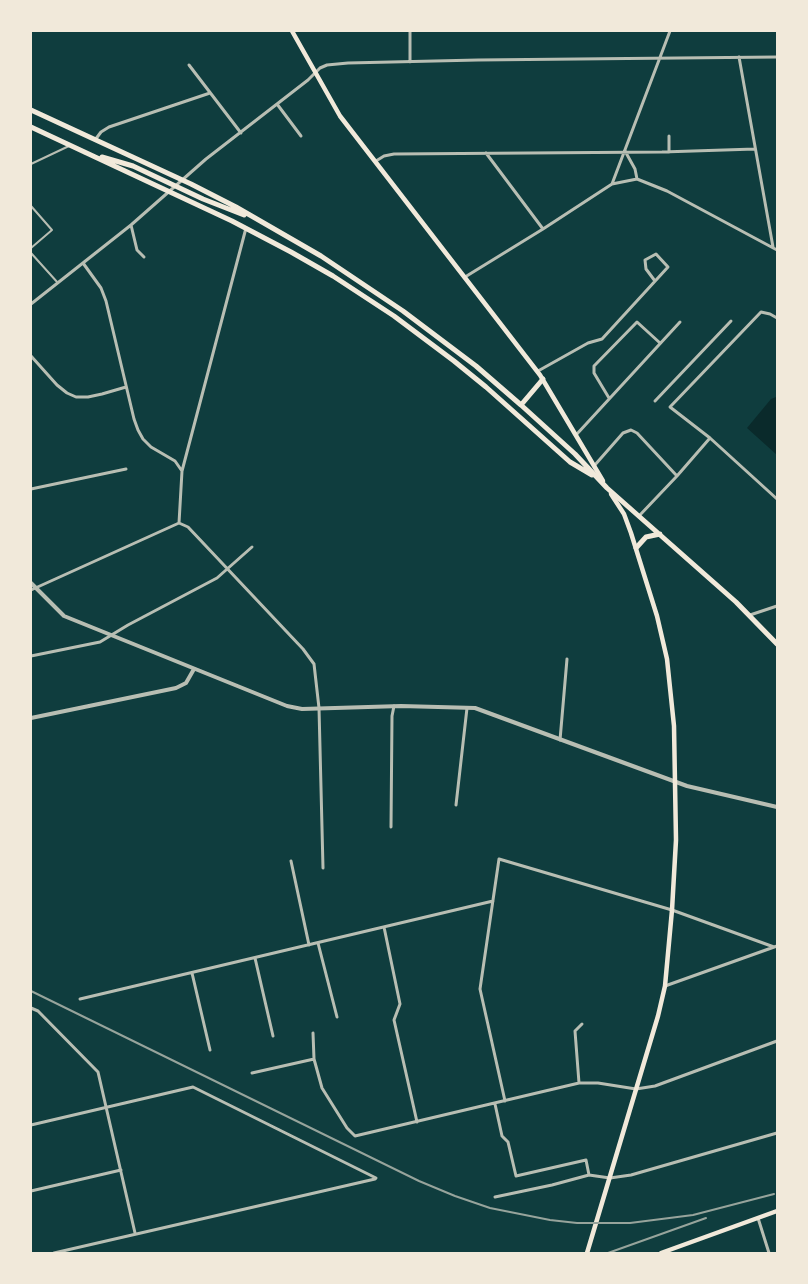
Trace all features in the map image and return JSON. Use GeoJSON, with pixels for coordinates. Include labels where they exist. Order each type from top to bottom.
{"type":"FeatureCollection","features":[{"type":"Feature","properties":{"kind":"main road"},"geometry":{"type":"LineString","coordinates":[[292,31],[337,111],[543,379],[626,518],[657,616],[666,659],[674,717],[676,782],[676,840],[665,986],[658,1016],[587,1253]]}},
{"type":"Feature","properties":{"kind":"main road"},"geometry":{"type":"LineString","coordinates":[[31,110],[182,180],[253,217],[326,260],[403,311],[468,360],[521,405],[576,454],[607,488],[750,615],[777,644]]}},
{"type":"Feature","properties":{"kind":"main road"},"geometry":{"type":"LineString","coordinates":[[31,126],[246,228],[318,267],[410,328],[486,386],[570,462],[597,478]]}},
{"type":"Feature","properties":{"kind":"main road"},"geometry":{"type":"LineString","coordinates":[[92,154],[125,163],[236,213],[253,217]]}},
{"type":"Feature","properties":{"kind":"main road"},"geometry":{"type":"LineString","coordinates":[[521,405],[543,379]]}},
{"type":"Feature","properties":{"kind":"main road"},"geometry":{"type":"LineString","coordinates":[[636,548],[646,537],[660,534]]}},
{"type":"Feature","properties":{"kind":"main road"},"geometry":{"type":"LineString","coordinates":[[661,1253],[777,1211]]}},
{"type":"Feature","properties":{"kind":"street"},"geometry":{"type":"LineString","coordinates":[[410,31],[410,62]]}},
{"type":"Feature","properties":{"kind":"street"},"geometry":{"type":"LineString","coordinates":[[612,184],[670,31]]}},
{"type":"Feature","properties":{"kind":"street"},"geometry":{"type":"LineString","coordinates":[[739,57],[772,247]]}},
{"type":"Feature","properties":{"kind":"street"},"geometry":{"type":"LineString","coordinates":[[31,304],[131,225],[182,180],[320,68],[330,64],[777,57]]}},
{"type":"Feature","properties":{"kind":"street"},"geometry":{"type":"LineString","coordinates":[[189,65],[241,133]]}},
{"type":"Feature","properties":{"kind":"street"},"geometry":{"type":"LineString","coordinates":[[95,140],[101,132],[109,128],[210,93]]}},
{"type":"Feature","properties":{"kind":"street"},"geometry":{"type":"LineString","coordinates":[[277,104],[301,136]]}},
{"type":"Feature","properties":{"kind":"street"},"geometry":{"type":"LineString","coordinates":[[669,136],[669,152]]}},
{"type":"Feature","properties":{"kind":"street"},"geometry":{"type":"LineString","coordinates":[[376,162],[384,156],[394,154],[669,152],[755,149]]}},
{"type":"Feature","properties":{"kind":"street"},"geometry":{"type":"LineString","coordinates":[[625,151],[635,169],[637,179]]}},
{"type":"Feature","properties":{"kind":"street"},"geometry":{"type":"LineString","coordinates":[[486,153],[543,229]]}},
{"type":"Feature","properties":{"kind":"street"},"geometry":{"type":"LineString","coordinates":[[465,277],[612,184],[637,179],[666,191],[777,250]]}},
{"type":"Feature","properties":{"kind":"street"},"geometry":{"type":"LineString","coordinates":[[131,225],[137,250],[144,257]]}},
{"type":"Feature","properties":{"kind":"street"},"geometry":{"type":"LineString","coordinates":[[179,523],[182,471],[246,228]]}},
{"type":"Feature","properties":{"kind":"street"},"geometry":{"type":"LineString","coordinates":[[538,371],[588,343],[602,339],[656,281],[668,267],[656,254],[645,260],[646,269],[656,281]]}},
{"type":"Feature","properties":{"kind":"street"},"geometry":{"type":"LineString","coordinates":[[83,263],[101,288],[134,419],[143,439],[151,447],[175,461],[182,471]]}},
{"type":"Feature","properties":{"kind":"street"},"geometry":{"type":"LineString","coordinates":[[777,318],[761,312],[670,407],[710,438],[777,499]]}},
{"type":"Feature","properties":{"kind":"street"},"geometry":{"type":"LineString","coordinates":[[655,401],[731,321]]}},
{"type":"Feature","properties":{"kind":"street"},"geometry":{"type":"LineString","coordinates":[[609,398],[594,373],[594,366],[637,322],[660,344]]}},
{"type":"Feature","properties":{"kind":"street"},"geometry":{"type":"LineString","coordinates":[[575,435],[680,322]]}},
{"type":"Feature","properties":{"kind":"street"},"geometry":{"type":"LineString","coordinates":[[31,356],[56,386],[76,396],[88,397],[126,387]]}},
{"type":"Feature","properties":{"kind":"street"},"geometry":{"type":"LineString","coordinates":[[594,466],[623,433],[631,430],[637,433],[677,476]]}},
{"type":"Feature","properties":{"kind":"street"},"geometry":{"type":"LineString","coordinates":[[639,516],[710,438]]}},
{"type":"Feature","properties":{"kind":"street"},"geometry":{"type":"LineString","coordinates":[[31,489],[126,469]]}},
{"type":"Feature","properties":{"kind":"street"},"geometry":{"type":"LineString","coordinates":[[34,589],[179,523],[188,527],[314,664],[319,708],[323,868]]}},
{"type":"Feature","properties":{"kind":"street"},"geometry":{"type":"LineString","coordinates":[[31,656],[100,642],[217,578],[252,547]]}},
{"type":"Feature","properties":{"kind":"street"},"geometry":{"type":"LineString","coordinates":[[31,583],[34,589],[64,616],[287,706],[298,708],[467,707],[482,710],[560,741],[676,782],[777,807]]}},
{"type":"Feature","properties":{"kind":"street"},"geometry":{"type":"LineString","coordinates":[[750,615],[777,606]]}},
{"type":"Feature","properties":{"kind":"street"},"geometry":{"type":"LineString","coordinates":[[560,741],[567,659]]}},
{"type":"Feature","properties":{"kind":"street"},"geometry":{"type":"LineString","coordinates":[[31,718],[181,687],[186,683],[194,669]]}},
{"type":"Feature","properties":{"kind":"street"},"geometry":{"type":"LineString","coordinates":[[391,827],[392,716],[394,706]]}},
{"type":"Feature","properties":{"kind":"street"},"geometry":{"type":"LineString","coordinates":[[456,805],[467,707]]}},
{"type":"Feature","properties":{"kind":"street"},"geometry":{"type":"LineString","coordinates":[[506,1101],[480,989],[499,859],[672,910],[776,946]]}},
{"type":"Feature","properties":{"kind":"street"},"geometry":{"type":"LineString","coordinates":[[291,861],[309,945]]}},
{"type":"Feature","properties":{"kind":"street"},"geometry":{"type":"LineString","coordinates":[[80,1000],[493,901]]}},
{"type":"Feature","properties":{"kind":"street"},"geometry":{"type":"LineString","coordinates":[[384,927],[400,1004],[394,1020],[417,1122]]}},
{"type":"Feature","properties":{"kind":"street"},"geometry":{"type":"LineString","coordinates":[[318,943],[337,1017]]}},
{"type":"Feature","properties":{"kind":"street"},"geometry":{"type":"LineString","coordinates":[[665,986],[776,946]]}},
{"type":"Feature","properties":{"kind":"street"},"geometry":{"type":"LineString","coordinates":[[255,958],[273,1036]]}},
{"type":"Feature","properties":{"kind":"street"},"geometry":{"type":"LineString","coordinates":[[192,973],[210,1050]]}},
{"type":"Feature","properties":{"kind":"street"},"geometry":{"type":"LineString","coordinates":[[31,1008],[38,1011],[98,1072],[136,1233]]}},
{"type":"Feature","properties":{"kind":"street"},"geometry":{"type":"LineString","coordinates":[[31,1012],[38,1011]]}},
{"type":"Feature","properties":{"kind":"street"},"geometry":{"type":"LineString","coordinates":[[579,1083],[575,1031],[582,1024]]}},
{"type":"Feature","properties":{"kind":"street"},"geometry":{"type":"LineString","coordinates":[[314,1033],[314,1059],[322,1088],[347,1128],[355,1136],[579,1083],[598,1082],[636,1089],[655,1086],[777,1041]]}},
{"type":"Feature","properties":{"kind":"street"},"geometry":{"type":"LineString","coordinates":[[252,1073],[314,1059]]}},
{"type":"Feature","properties":{"kind":"street"},"geometry":{"type":"LineString","coordinates":[[31,1125],[193,1087],[376,1178],[54,1253]]}},
{"type":"Feature","properties":{"kind":"street"},"geometry":{"type":"LineString","coordinates":[[495,1104],[502,1136],[508,1142],[516,1176],[586,1160],[589,1175]]}},
{"type":"Feature","properties":{"kind":"street"},"geometry":{"type":"LineString","coordinates":[[495,1197],[589,1175],[610,1178],[631,1175],[777,1133]]}},
{"type":"Feature","properties":{"kind":"street"},"geometry":{"type":"LineString","coordinates":[[31,1191],[121,1170]]}},
{"type":"Feature","properties":{"kind":"street"},"geometry":{"type":"LineString","coordinates":[[758,1218],[769,1253]]}},
{"type":"Feature","properties":{"kind":"lane"},"geometry":{"type":"LineString","coordinates":[[31,164],[72,145]]}},
{"type":"Feature","properties":{"kind":"lane"},"geometry":{"type":"LineString","coordinates":[[31,206],[52,230],[31,248]]}},
{"type":"Feature","properties":{"kind":"lane"},"geometry":{"type":"LineString","coordinates":[[31,253],[58,283]]}},
{"type":"Feature","properties":{"kind":"water"},"geometry":{"type":"Polygon","coordinates":[[[777,397],[777,455],[747,428],[771,399],[777,397]]]}},
{"type":"Feature","properties":{"kind":"railway"},"geometry":{"type":"LineString","coordinates":[[31,991],[419,1181],[490,1208],[550,1220],[577,1223],[630,1223],[693,1215],[774,1194]]}},
{"type":"Feature","properties":{"kind":"railway"},"geometry":{"type":"LineString","coordinates":[[608,1253],[706,1218]]}}]}
